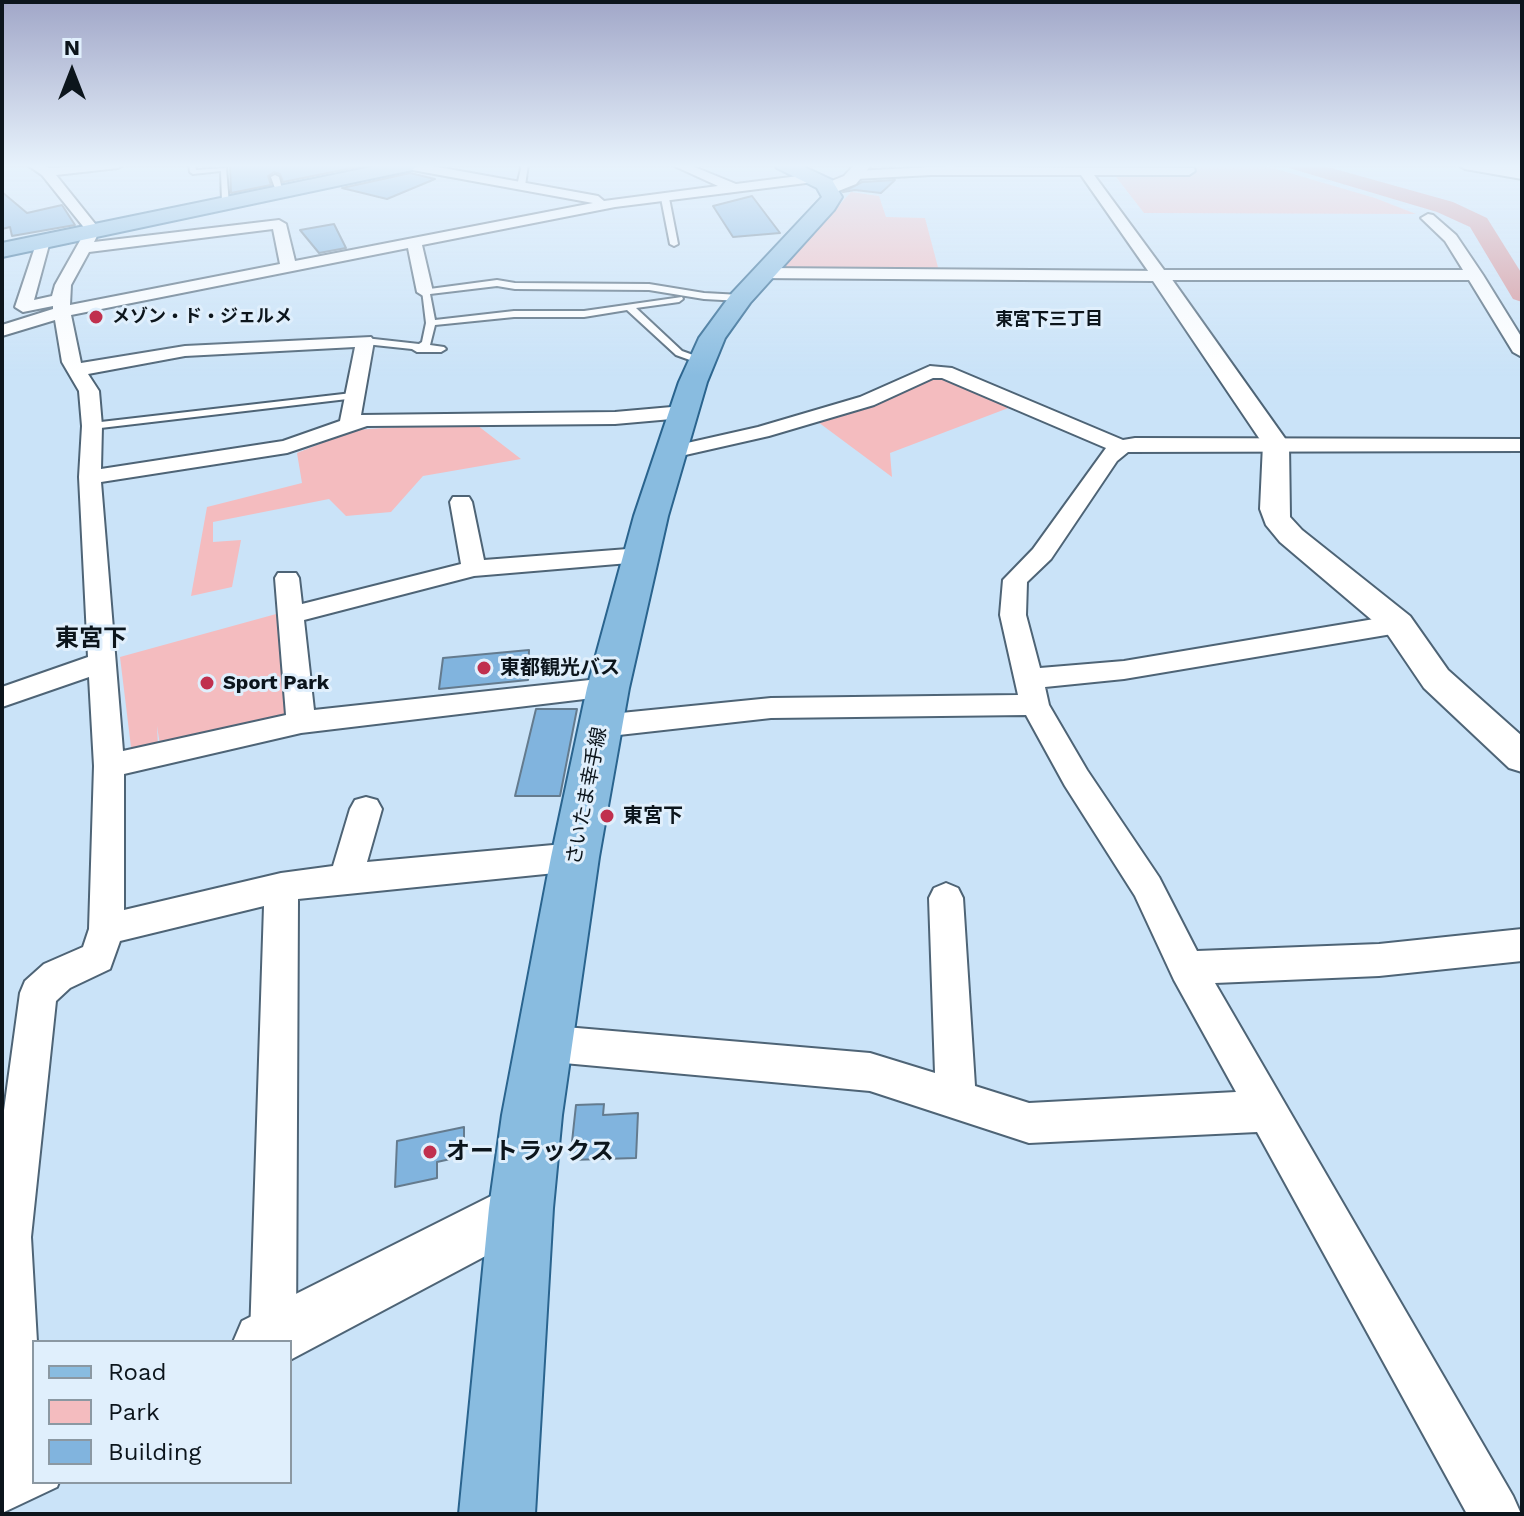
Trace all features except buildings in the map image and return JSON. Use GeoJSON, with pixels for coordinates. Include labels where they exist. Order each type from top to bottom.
{"type":"FeatureCollection","features":[{"type":"Feature","properties":{"kind":"main road"},"geometry":{"type":"LineString","coordinates":[[2,250],[43,241],[87,239],[103,235]]}},
{"type":"Feature","properties":{"kind":"main road","name":"さいたま幸手線"},"geometry":{"type":"LineString","coordinates":[[497,1514],[521,1208],[542,1043],[604,707],[641,555],[701,361],[736,290],[796,235]]}},
{"type":"Feature","properties":{"kind":"street"},"geometry":{"type":"LineString","coordinates":[[84,235],[87,239]]}},
{"type":"Feature","properties":{"kind":"street"},"geometry":{"type":"LineString","coordinates":[[87,239],[152,235]]}},
{"type":"Feature","properties":{"kind":"street"},"geometry":{"type":"LineString","coordinates":[[281,235],[288,267]]}},
{"type":"Feature","properties":{"kind":"street"},"geometry":{"type":"LineString","coordinates":[[43,241],[23,307],[61,306],[451,235]]}},
{"type":"Feature","properties":{"kind":"street"},"geometry":{"type":"LineString","coordinates":[[1130,235],[1276,444],[1276,519],[1291,536],[1398,624],[1436,679],[1522,758]]}},
{"type":"Feature","properties":{"kind":"street"},"geometry":{"type":"LineString","coordinates":[[1447,235],[1522,352]]}},
{"type":"Feature","properties":{"kind":"street"},"geometry":{"type":"LineString","coordinates":[[18,1472],[9,1237],[38,993],[57,976],[97,958],[106,929],[109,766],[90,477],[92,426],[89,391],[71,362],[61,306],[87,239]]}},
{"type":"Feature","properties":{"kind":"street"},"geometry":{"type":"LineString","coordinates":[[414,242],[425,292]]}},
{"type":"Feature","properties":{"kind":"street"},"geometry":{"type":"LineString","coordinates":[[736,290],[1159,275],[1475,275]]}},
{"type":"Feature","properties":{"kind":"street"},"geometry":{"type":"LineString","coordinates":[[2,331],[61,306]]}},
{"type":"Feature","properties":{"kind":"street"},"geometry":{"type":"LineString","coordinates":[[76,370],[185,351],[336,340],[365,341],[349,424]]}},
{"type":"Feature","properties":{"kind":"street"},"geometry":{"type":"LineString","coordinates":[[90,477],[287,447],[367,420],[615,418],[678,432],[762,432],[867,401],[930,372],[945,372],[1121,447]]}},
{"type":"Feature","properties":{"kind":"street"},"geometry":{"type":"LineString","coordinates":[[1495,1514],[1187,968],[1147,887],[1076,778],[1032,692],[1013,615],[1015,580],[1042,554],[1109,457],[1121,447],[1135,444],[1522,445]]}},
{"type":"Feature","properties":{"kind":"street"},"geometry":{"type":"LineString","coordinates":[[461,502],[474,568]]}},
{"type":"Feature","properties":{"kind":"street"},"geometry":{"type":"LineString","coordinates":[[290,615],[474,568],[641,555]]}},
{"type":"Feature","properties":{"kind":"street"},"geometry":{"type":"LineString","coordinates":[[287,578],[301,722]]}},
{"type":"Feature","properties":{"kind":"street"},"geometry":{"type":"LineString","coordinates":[[109,766],[301,722],[604,707],[771,708],[1032,692],[1124,670],[1398,624]]}},
{"type":"Feature","properties":{"kind":"street"},"geometry":{"type":"LineString","coordinates":[[2,697],[100,663]]}},
{"type":"Feature","properties":{"kind":"street"},"geometry":{"type":"LineString","coordinates":[[346,878],[366,809]]}},
{"type":"Feature","properties":{"kind":"street"},"geometry":{"type":"LineString","coordinates":[[106,929],[281,887],[575,857]]}},
{"type":"Feature","properties":{"kind":"street"},"geometry":{"type":"LineString","coordinates":[[281,887],[268,1339],[521,1208]]}},
{"type":"Feature","properties":{"kind":"street"},"geometry":{"type":"LineString","coordinates":[[946,898],[956,1100]]}},
{"type":"Feature","properties":{"kind":"street"},"geometry":{"type":"LineString","coordinates":[[1187,968],[1379,960],[1522,945]]}},
{"type":"Feature","properties":{"kind":"street"},"geometry":{"type":"LineString","coordinates":[[542,1043],[870,1072],[1029,1123],[1268,1111]]}},
{"type":"Feature","properties":{"kind":"lane"},"geometry":{"type":"LineString","coordinates":[[672,235],[674,244]]}},
{"type":"Feature","properties":{"kind":"lane"},"geometry":{"type":"LineString","coordinates":[[417,349],[427,343],[431,323],[425,292],[497,283],[515,286],[736,290]]}},
{"type":"Feature","properties":{"kind":"lane"},"geometry":{"type":"LineString","coordinates":[[431,323],[514,314],[584,314],[736,290]]}},
{"type":"Feature","properties":{"kind":"lane"},"geometry":{"type":"LineString","coordinates":[[628,306],[679,353],[701,361]]}},
{"type":"Feature","properties":{"kind":"lane"},"geometry":{"type":"LineString","coordinates":[[365,341],[417,349],[441,349]]}},
{"type":"Feature","properties":{"kind":"lane"},"geometry":{"type":"LineString","coordinates":[[92,426],[352,396]]}},
{"type":"Feature","properties":{"kind":"green space"},"geometry":{"type":"Polygon","coordinates":[[[813,235],[929,235],[939,271],[780,271],[813,235]]]}},
{"type":"Feature","properties":{"kind":"green space"},"geometry":{"type":"Polygon","coordinates":[[[940,376],[1011,407],[890,453],[892,477],[818,422],[940,376]]]}},
{"type":"Feature","properties":{"kind":"green space"},"geometry":{"type":"Polygon","coordinates":[[[473,422],[521,459],[423,476],[391,512],[346,516],[329,499],[213,522],[213,542],[241,540],[232,587],[191,596],[207,507],[302,483],[297,453],[354,430],[473,422]]]}},
{"type":"Feature","properties":{"kind":"green space","name":"Sport Park"},"geometry":{"type":"Polygon","coordinates":[[[287,611],[292,710],[284,717],[226,727],[160,745],[157,726],[158,745],[142,749],[131,747],[120,657],[287,611]]]}},
{"type":"Feature","properties":{"kind":"waterway"},"geometry":{"type":"LineString","coordinates":[[1486,235],[1522,294]]}},
{"type":"Feature","properties":{"kind":"place","name":"メゾン・ド・ジェルメ"},"geometry":{"type":"Point","coordinates":[96,317]}},
{"type":"Feature","properties":{"kind":"place","name":"東都観光バス"},"geometry":{"type":"Point","coordinates":[484,668]}},
{"type":"Feature","properties":{"kind":"place","name":"Sport Park"},"geometry":{"type":"Point","coordinates":[207,683]}},
{"type":"Feature","properties":{"kind":"place","name":"東宮下"},"geometry":{"type":"Point","coordinates":[607,816]}},
{"type":"Feature","properties":{"kind":"place","name":"オートラックス"},"geometry":{"type":"Point","coordinates":[430,1152]}},
{"type":"Feature","properties":{"kind":"district","name":"東宮下三丁目"},"geometry":{"type":"Point","coordinates":[1049,320]}},
{"type":"Feature","properties":{"kind":"district","name":"東宮下"},"geometry":{"type":"Point","coordinates":[91,639]}}]}
